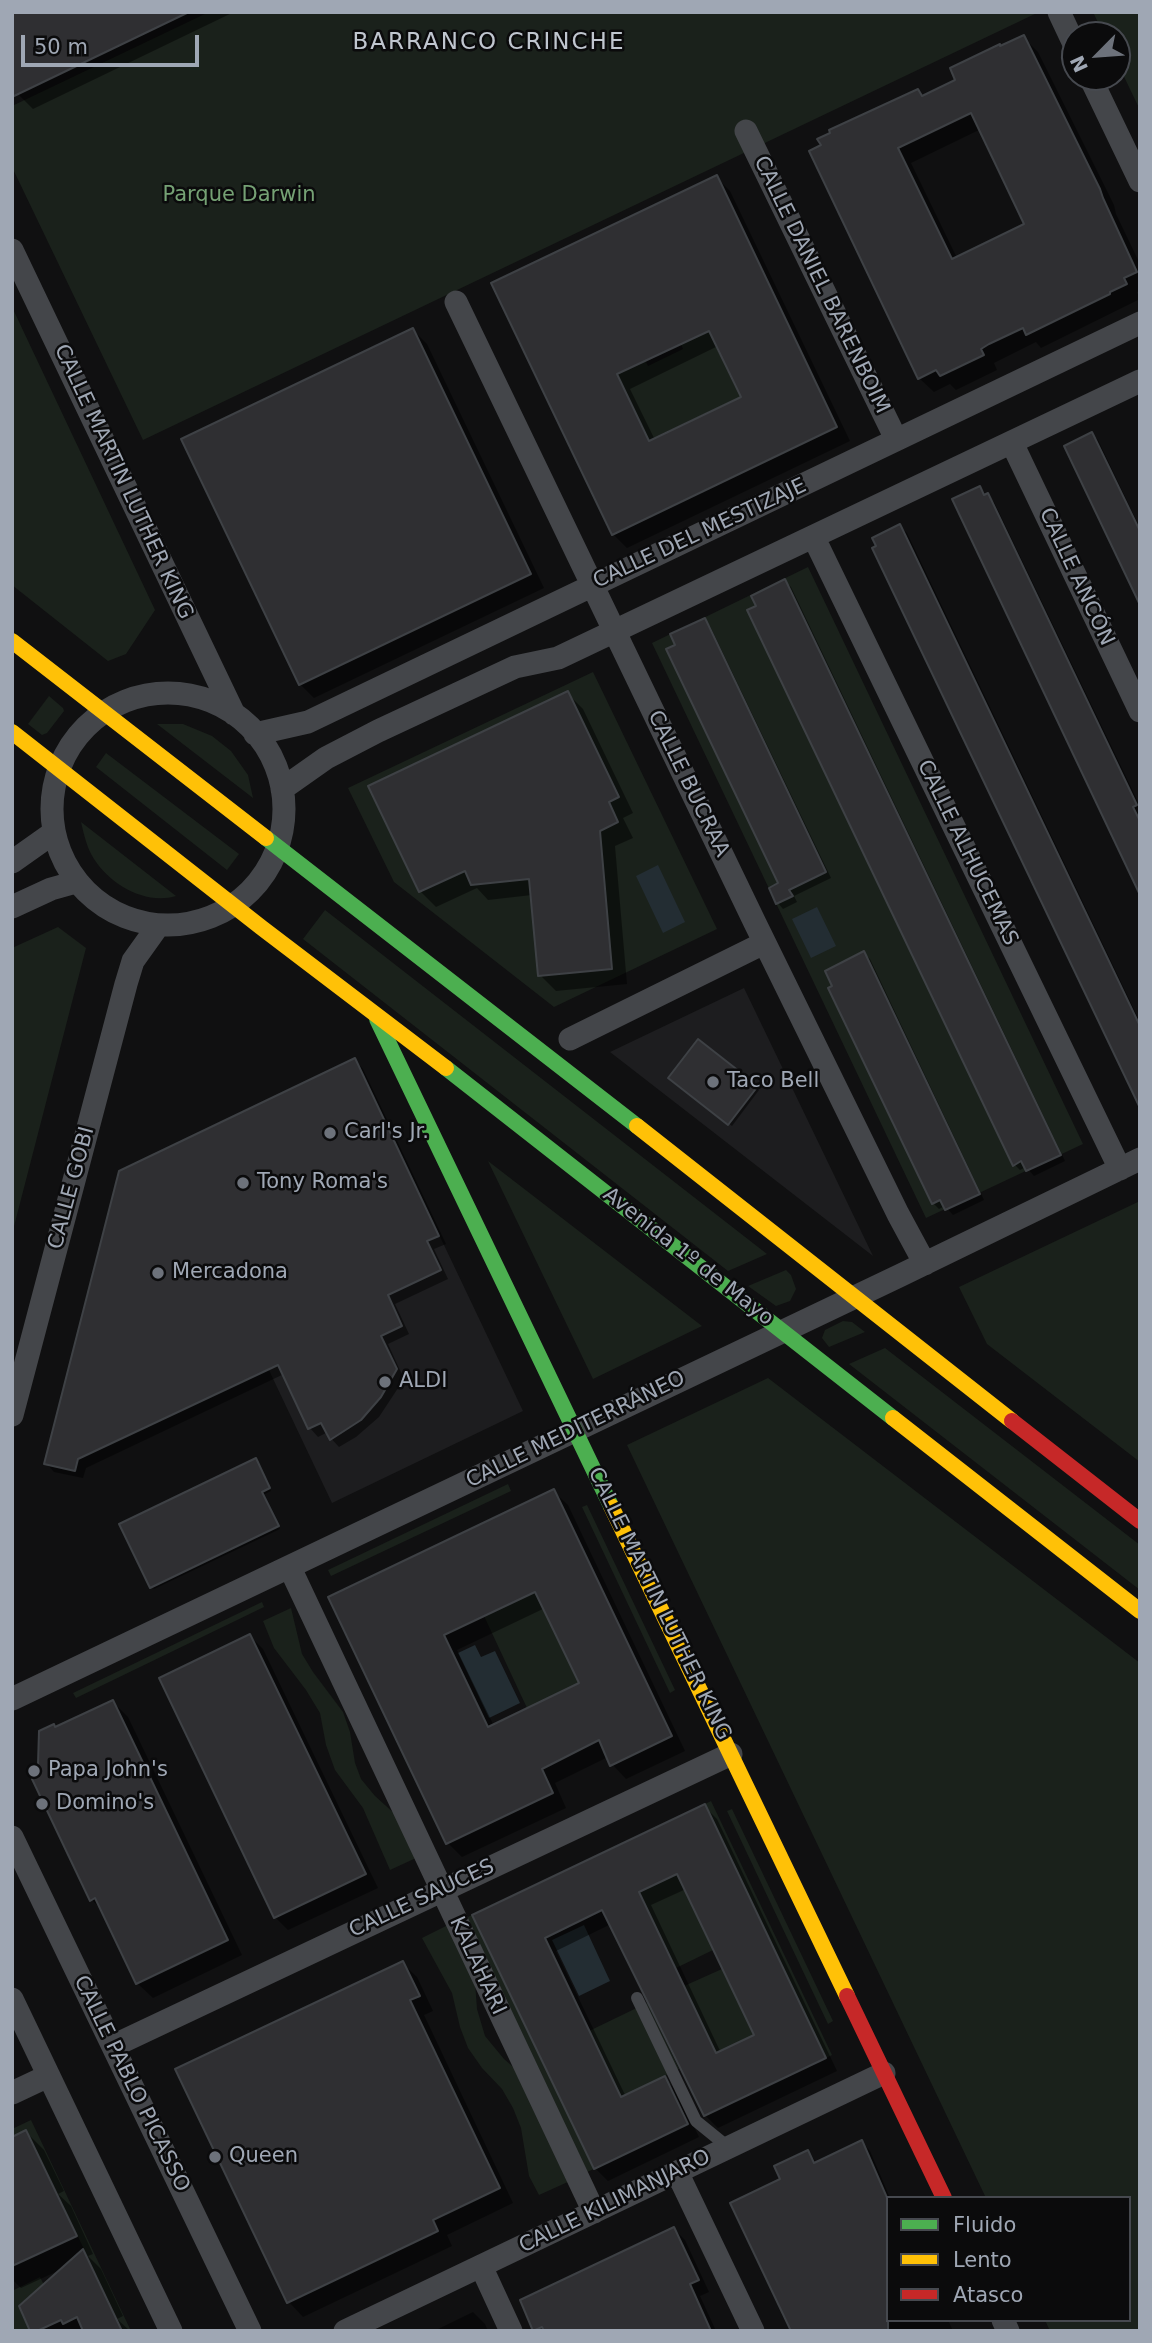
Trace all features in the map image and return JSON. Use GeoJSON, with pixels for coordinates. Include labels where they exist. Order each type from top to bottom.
{"type":"FeatureCollection","features":[{"type":"Feature","properties":{"kind":"street"},"geometry":{"type":"LineString","coordinates":[[1097,91],[1140,181]]}},
{"type":"Feature","properties":{"kind":"street","name":"CALLE DANIEL BARENBOIM"},"geometry":{"type":"LineString","coordinates":[[746,131],[896,439]]}},
{"type":"Feature","properties":{"kind":"street","name":"CALLE MARTIN LUTHER KING"},"geometry":{"type":"LineString","coordinates":[[12,250],[234,714]]}},
{"type":"Feature","properties":{"kind":"street","name":"CALLE BUCRAA"},"geometry":{"type":"LineString","coordinates":[[456,302],[764,943],[925,1264]]}},
{"type":"Feature","properties":{"kind":"street","name":"CALLE DEL MESTIZAJE"},"geometry":{"type":"LineString","coordinates":[[255,734],[309,722],[1140,323]]}},
{"type":"Feature","properties":{"kind":"street"},"geometry":{"type":"LineString","coordinates":[[282,789],[326,758],[378,731],[515,667],[558,658],[614,633],[1140,381]]}},
{"type":"Feature","properties":{"kind":"street","name":"CALLE ANCÓN"},"geometry":{"type":"LineString","coordinates":[[1012,443],[1140,711]]}},
{"type":"Feature","properties":{"kind":"street","name":"CALLE ALHUCEMAS"},"geometry":{"type":"LineString","coordinates":[[814,538],[1130,1164]]}},
{"type":"Feature","properties":{"kind":"street"},"geometry":{"type":"LineString","coordinates":[[12,641],[1140,1521]]}},
{"type":"Feature","properties":{"kind":"street"},"geometry":{"type":"LineString","coordinates":[[153,693],[183,693],[223,706],[234,714],[244,721],[268,752],[282,789],[283,825],[271,864],[256,886],[233,906],[212,918],[193,923],[158,926],[125,918],[113,912],[76,882],[66,867],[53,833],[51,800],[58,768],[69,747],[88,723],[104,711],[130,699],[153,693]]}},
{"type":"Feature","properties":{"kind":"street","name":"Avenida 1º de Mayo"},"geometry":{"type":"LineString","coordinates":[[12,732],[1140,1611]]}},
{"type":"Feature","properties":{"kind":"street"},"geometry":{"type":"LineString","coordinates":[[12,862],[53,833]]}},
{"type":"Feature","properties":{"kind":"street"},"geometry":{"type":"LineString","coordinates":[[12,907],[51,889],[76,882]]}},
{"type":"Feature","properties":{"kind":"street","name":"CALLE GOBI"},"geometry":{"type":"LineString","coordinates":[[125,918],[133,961]]}},
{"type":"Feature","properties":{"kind":"street","name":"CALLE GOBI"},"geometry":{"type":"LineString","coordinates":[[12,1415],[133,961],[158,926]]}},
{"type":"Feature","properties":{"kind":"street"},"geometry":{"type":"LineString","coordinates":[[570,1039],[764,943]]}},
{"type":"Feature","properties":{"kind":"street","name":"CALLE MARTIN LUTHER KING"},"geometry":{"type":"LineString","coordinates":[[373,1011],[943,2196]]}},
{"type":"Feature","properties":{"kind":"street","name":"CALLE MEDITERRÁNEO"},"geometry":{"type":"LineString","coordinates":[[12,1699],[1130,1164]]}},
{"type":"Feature","properties":{"kind":"street","name":"KALAHARI"},"geometry":{"type":"LineString","coordinates":[[290,1568],[594,2212]]}},
{"type":"Feature","properties":{"kind":"street","name":"CALLE SAUCES"},"geometry":{"type":"LineString","coordinates":[[113,2046],[731,1754]]}},
{"type":"Feature","properties":{"kind":"street","name":"CALLE PABLO PICASSO"},"geometry":{"type":"LineString","coordinates":[[12,1837],[250,2331]]}},
{"type":"Feature","properties":{"kind":"street"},"geometry":{"type":"LineString","coordinates":[[12,1999],[171,2331]]}},
{"type":"Feature","properties":{"kind":"street","name":"CALLE KILIMANJARO"},"geometry":{"type":"LineString","coordinates":[[345,2331],[884,2073]]}},
{"type":"Feature","properties":{"kind":"street"},"geometry":{"type":"LineString","coordinates":[[12,2093],[48,2076]]}},
{"type":"Feature","properties":{"kind":"street"},"geometry":{"type":"LineString","coordinates":[[677,2172],[753,2331]]}},
{"type":"Feature","properties":{"kind":"street"},"geometry":{"type":"LineString","coordinates":[[481,2266],[511,2331]]}},
{"type":"Feature","properties":{"kind":"lane"},"geometry":{"type":"LineString","coordinates":[[637,1998],[696,2121],[728,2147]]}},
{"type":"Feature","properties":{"kind":"shaded area"},"geometry":{"type":"Polygon","coordinates":[[[658,865],[685,922],[663,933],[636,876],[658,865]]]}},
{"type":"Feature","properties":{"kind":"shaded area"},"geometry":{"type":"Polygon","coordinates":[[[817,907],[836,946],[811,958],[792,919],[817,907]]]}},
{"type":"Feature","properties":{"kind":"shaded area","name":"Taco Bell"},"geometry":{"type":"Polygon","coordinates":[[[744,988],[873,1256],[610,1052],[744,988]]]}},
{"type":"Feature","properties":{"kind":"shaded area","name":"ALDI"},"geometry":{"type":"Polygon","coordinates":[[[355,1058],[523,1411],[332,1503],[164,1149],[355,1058]]]}},
{"type":"Feature","properties":{"kind":"shaded area"},"geometry":{"type":"Polygon","coordinates":[[[475,1645],[481,1657],[495,1651],[520,1703],[489,1718],[458,1653],[475,1645]]]}},
{"type":"Feature","properties":{"kind":"shaded area"},"geometry":{"type":"Polygon","coordinates":[[[584,1925],[610,1981],[579,1996],[552,1940],[584,1925]]]}},
{"type":"Feature","properties":{"kind":"green space","name":"Parque Darwin"},"geometry":{"type":"Polygon","coordinates":[[[209,12],[1039,12],[143,440],[12,167],[12,106],[209,12]]]}},
{"type":"Feature","properties":{"kind":"green space"},"geometry":{"type":"Polygon","coordinates":[[[1093,12],[1140,12],[1140,110],[1131,91],[1131,21],[1097,21],[1093,12]]]}},
{"type":"Feature","properties":{"kind":"green space"},"geometry":{"type":"Polygon","coordinates":[[[12,307],[155,610],[126,654],[108,661],[12,585],[12,307]]]}},
{"type":"Feature","properties":{"kind":"green space"},"geometry":{"type":"Polygon","coordinates":[[[699,311],[740,397],[649,440],[609,355],[636,342],[648,366],[683,349],[672,324],[699,311]]]}},
{"type":"Feature","properties":{"kind":"green space"},"geometry":{"type":"Polygon","coordinates":[[[808,567],[1083,1144],[926,1218],[652,643],[808,567]]]}},
{"type":"Feature","properties":{"kind":"green space"},"geometry":{"type":"Polygon","coordinates":[[[593,672],[717,929],[554,1007],[394,882],[348,788],[593,672]]]}},
{"type":"Feature","properties":{"kind":"green space"},"geometry":{"type":"Polygon","coordinates":[[[49,696],[64,711],[47,733],[42,735],[28,724],[49,696]]]}},
{"type":"Feature","properties":{"kind":"green space"},"geometry":{"type":"Polygon","coordinates":[[[157,724],[183,724],[212,736],[231,751],[248,775],[253,798],[157,724]]]}},
{"type":"Feature","properties":{"kind":"green space"},"geometry":{"type":"Polygon","coordinates":[[[106,753],[239,854],[227,870],[96,767],[106,753]]]}},
{"type":"Feature","properties":{"kind":"green space"},"geometry":{"type":"Polygon","coordinates":[[[81,822],[176,896],[153,898],[119,885],[92,855],[81,822]]]}},
{"type":"Feature","properties":{"kind":"green space"},"geometry":{"type":"Polygon","coordinates":[[[325,910],[767,1254],[728,1271],[303,939],[325,910]]]}},
{"type":"Feature","properties":{"kind":"green space"},"geometry":{"type":"Polygon","coordinates":[[[58,927],[86,948],[12,1234],[12,948],[58,927]]]}},
{"type":"Feature","properties":{"kind":"green space"},"geometry":{"type":"Polygon","coordinates":[[[488,1161],[702,1326],[593,1379],[488,1161]]]}},
{"type":"Feature","properties":{"kind":"green space"},"geometry":{"type":"Polygon","coordinates":[[[1140,1201],[1140,1462],[987,1344],[959,1287],[1140,1201]]]}},
{"type":"Feature","properties":{"kind":"green space"},"geometry":{"type":"Polygon","coordinates":[[[786,1270],[796,1289],[790,1301],[776,1306],[748,1286],[786,1270]]]}},
{"type":"Feature","properties":{"kind":"green space"},"geometry":{"type":"Polygon","coordinates":[[[843,1321],[852,1322],[865,1332],[829,1347],[822,1338],[825,1330],[843,1321]]]}},
{"type":"Feature","properties":{"kind":"green space"},"geometry":{"type":"Polygon","coordinates":[[[885,1348],[1140,1545],[1140,1590],[849,1364],[885,1348]]]}},
{"type":"Feature","properties":{"kind":"green space"},"geometry":{"type":"Polygon","coordinates":[[[768,1378],[1140,1663],[1140,2331],[1050,2331],[1046,2322],[1131,2322],[1131,2196],[985,2196],[627,1445],[768,1378]]]}},
{"type":"Feature","properties":{"kind":"green space"},"geometry":{"type":"Polygon","coordinates":[[[508,1484],[511,1491],[331,1576],[328,1570],[508,1484]]]}},
{"type":"Feature","properties":{"kind":"green space"},"geometry":{"type":"Polygon","coordinates":[[[587,1505],[675,1690],[670,1693],[582,1507],[587,1505]]]}},
{"type":"Feature","properties":{"kind":"green space"},"geometry":{"type":"Polygon","coordinates":[[[535,1592],[579,1683],[527,1708],[484,1616],[535,1592]]]}},
{"type":"Feature","properties":{"kind":"green space"},"geometry":{"type":"Polygon","coordinates":[[[262,1602],[264,1607],[76,1698],[73,1693],[262,1602]]]}},
{"type":"Feature","properties":{"kind":"green space"},"geometry":{"type":"Polygon","coordinates":[[[291,1608],[302,1654],[343,1712],[361,1779],[396,1815],[416,1858],[390,1870],[363,1808],[335,1770],[326,1745],[320,1713],[274,1648],[263,1621],[291,1608]]]}},
{"type":"Feature","properties":{"kind":"green space"},"geometry":{"type":"Polygon","coordinates":[[[711,1801],[832,2055],[826,2058],[705,1804],[711,1801]]]}},
{"type":"Feature","properties":{"kind":"green space"},"geometry":{"type":"Polygon","coordinates":[[[732,1809],[833,2021],[828,2024],[727,1811],[732,1809]]]}},
{"type":"Feature","properties":{"kind":"green space"},"geometry":{"type":"Polygon","coordinates":[[[677,1874],[713,1950],[676,1968],[639,1892],[677,1874]]]}},
{"type":"Feature","properties":{"kind":"green space"},"geometry":{"type":"Polygon","coordinates":[[[472,1915],[594,2169],[587,2172],[466,1918],[472,1915]]]}},
{"type":"Feature","properties":{"kind":"green space"},"geometry":{"type":"Polygon","coordinates":[[[448,1925],[475,1982],[477,2009],[485,2036],[518,2071],[570,2181],[539,2195],[529,2176],[521,2128],[513,2108],[502,2089],[468,2048],[452,1993],[422,1938],[448,1925]]]}},
{"type":"Feature","properties":{"kind":"green space"},"geometry":{"type":"Polygon","coordinates":[[[722,1969],[754,2035],[716,2053],[684,1986],[722,1969]]]}},
{"type":"Feature","properties":{"kind":"green space"},"geometry":{"type":"Polygon","coordinates":[[[647,2003],[679,2069],[621,2097],[589,2031],[647,2003]]]}},
{"type":"Feature","properties":{"kind":"green space"},"geometry":{"type":"Polygon","coordinates":[[[31,2120],[131,2331],[123,2331],[27,2130],[12,2136],[12,2129],[31,2120]]]}},
{"type":"Feature","properties":{"kind":"green space"},"geometry":{"type":"Polygon","coordinates":[[[40,2277],[47,2291],[32,2299],[29,2296],[18,2306],[30,2331],[12,2331],[12,2291],[40,2277]]]}},
{"type":"Feature","properties":{"kind":"building"},"geometry":{"type":"Polygon","coordinates":[[[12,12],[189,12],[12,97],[12,12]]]}},
{"type":"Feature","properties":{"kind":"building"},"geometry":{"type":"Polygon","coordinates":[[[1024,35],[1100,189],[1137,272],[1124,278],[1127,284],[1110,294],[1026,335],[1023,328],[989,344],[981,349],[984,355],[940,376],[936,370],[918,379],[809,151],[821,145],[817,139],[830,133],[829,130],[918,89],[922,96],[955,80],[950,68],[1024,35]],[[971,113],[898,148],[952,259],[1024,224],[971,113]]]}},
{"type":"Feature","properties":{"kind":"building"},"geometry":{"type":"Polygon","coordinates":[[[717,175],[837,427],[612,535],[491,283],[717,175]],[[709,331],[617,374],[649,441],[741,397],[709,331]]]}},
{"type":"Feature","properties":{"kind":"building"},"geometry":{"type":"Polygon","coordinates":[[[413,328],[531,574],[299,685],[181,439],[413,328]]]}},
{"type":"Feature","properties":{"kind":"building"},"geometry":{"type":"Polygon","coordinates":[[[1092,432],[1140,531],[1140,605],[1064,446],[1092,432]]]}},
{"type":"Feature","properties":{"kind":"building"},"geometry":{"type":"Polygon","coordinates":[[[980,486],[984,495],[988,493],[1137,805],[1133,807],[1140,821],[1140,895],[952,499],[980,486]]]}},
{"type":"Feature","properties":{"kind":"building"},"geometry":{"type":"Polygon","coordinates":[[[900,524],[1140,1026],[1140,1108],[872,548],[876,546],[872,538],[900,524]]]}},
{"type":"Feature","properties":{"kind":"building"},"geometry":{"type":"Polygon","coordinates":[[[785,579],[1061,1155],[1026,1171],[1021,1161],[1013,1166],[747,610],[756,606],[751,596],[785,579]]]}},
{"type":"Feature","properties":{"kind":"building"},"geometry":{"type":"Polygon","coordinates":[[[705,618],[826,872],[789,890],[793,896],[776,904],[769,888],[778,883],[666,649],[675,645],[670,634],[705,618]]]}},
{"type":"Feature","properties":{"kind":"building"},"geometry":{"type":"Polygon","coordinates":[[[568,691],[619,797],[609,802],[618,822],[600,831],[612,969],[538,976],[529,879],[471,885],[465,871],[419,892],[368,786],[568,691]]]}},
{"type":"Feature","properties":{"kind":"building"},"geometry":{"type":"Polygon","coordinates":[[[864,951],[980,1194],[945,1210],[940,1200],[932,1204],[828,988],[832,986],[825,971],[864,951]]]}},
{"type":"Feature","properties":{"kind":"building","name":"Taco Bell"},"geometry":{"type":"Polygon","coordinates":[[[698,1039],[758,1086],[728,1125],[668,1078],[698,1039]]]}},
{"type":"Feature","properties":{"kind":"building","name":"ALDI"},"geometry":{"type":"Polygon","coordinates":[[[355,1058],[439,1236],[427,1241],[441,1270],[388,1295],[402,1326],[381,1336],[397,1369],[381,1397],[361,1420],[330,1440],[321,1423],[308,1429],[278,1365],[78,1459],[75,1471],[44,1464],[119,1171],[355,1058]]]}},
{"type":"Feature","properties":{"kind":"building"},"geometry":{"type":"Polygon","coordinates":[[[256,1458],[270,1488],[262,1492],[279,1526],[150,1588],[119,1524],[256,1458]]]}},
{"type":"Feature","properties":{"kind":"building"},"geometry":{"type":"Polygon","coordinates":[[[554,1489],[672,1736],[610,1766],[599,1740],[542,1769],[553,1793],[446,1844],[328,1597],[554,1489]],[[535,1592],[444,1635],[488,1727],[579,1683],[535,1592]]]}},
{"type":"Feature","properties":{"kind":"building"},"geometry":{"type":"Polygon","coordinates":[[[250,1634],[366,1874],[274,1918],[159,1678],[250,1634]]]}},
{"type":"Feature","properties":{"kind":"building"},"geometry":{"type":"Polygon","coordinates":[[[113,1700],[228,1940],[136,1984],[95,1898],[90,1901],[32,1779],[38,1764],[39,1731],[54,1724],[55,1727],[113,1700]]]}},
{"type":"Feature","properties":{"kind":"building"},"geometry":{"type":"Polygon","coordinates":[[[705,1804],[826,2058],[704,2116],[602,1910],[545,1938],[621,2097],[665,2076],[688,2124],[594,2169],[472,1915],[705,1804]],[[677,1874],[639,1892],[716,2053],[754,2035],[677,1874]]]}},
{"type":"Feature","properties":{"kind":"building"},"geometry":{"type":"Polygon","coordinates":[[[403,1961],[420,1996],[410,2000],[500,2188],[433,2220],[438,2231],[287,2303],[175,2069],[403,1961]]]}},
{"type":"Feature","properties":{"kind":"building"},"geometry":{"type":"Polygon","coordinates":[[[26,2130],[77,2236],[12,2266],[12,2137],[26,2130]]]}},
{"type":"Feature","properties":{"kind":"building"},"geometry":{"type":"Polygon","coordinates":[[[862,2140],[886,2196],[888,2331],[791,2331],[730,2203],[780,2179],[774,2166],[808,2150],[814,2163],[862,2140]]]}},
{"type":"Feature","properties":{"kind":"building"},"geometry":{"type":"Polygon","coordinates":[[[674,2227],[699,2280],[690,2284],[711,2331],[544,2331],[542,2327],[533,2331],[520,2300],[674,2227]]]}},
{"type":"Feature","properties":{"kind":"building"},"geometry":{"type":"Polygon","coordinates":[[[83,2249],[122,2331],[83,2331],[77,2317],[63,2324],[61,2320],[37,2331],[30,2331],[19,2306],[83,2249]]]}},
{"type":"Feature","properties":{"kind":"traffic: fast"},"geometry":{"type":"LineString","coordinates":[[266,838],[637,1126]]}},
{"type":"Feature","properties":{"kind":"traffic: fast"},"geometry":{"type":"LineString","coordinates":[[377,1019],[611,1506]]}},
{"type":"Feature","properties":{"kind":"traffic: fast"},"geometry":{"type":"LineString","coordinates":[[446,1068],[893,1418]]}},
{"type":"Feature","properties":{"kind":"traffic: slow"},"geometry":{"type":"LineString","coordinates":[[12,641],[266,838]]}},
{"type":"Feature","properties":{"kind":"traffic: slow"},"geometry":{"type":"LineString","coordinates":[[12,732],[446,1068]]}},
{"type":"Feature","properties":{"kind":"traffic: slow"},"geometry":{"type":"LineString","coordinates":[[637,1126],[1012,1421]]}},
{"type":"Feature","properties":{"kind":"traffic: slow"},"geometry":{"type":"LineString","coordinates":[[893,1418],[1140,1611]]}},
{"type":"Feature","properties":{"kind":"traffic: slow"},"geometry":{"type":"LineString","coordinates":[[611,1506],[847,1996]]}},
{"type":"Feature","properties":{"kind":"traffic: jam"},"geometry":{"type":"LineString","coordinates":[[1012,1421],[1140,1521]]}},
{"type":"Feature","properties":{"kind":"traffic: jam"},"geometry":{"type":"LineString","coordinates":[[847,1996],[943,2196]]}},
{"type":"Feature","properties":{"kind":"place","name":"Taco Bell"},"geometry":{"type":"Point","coordinates":[713,1082]}},
{"type":"Feature","properties":{"kind":"place","name":"Carl's Jr."},"geometry":{"type":"Point","coordinates":[330,1133]}},
{"type":"Feature","properties":{"kind":"place","name":"Tony Roma's"},"geometry":{"type":"Point","coordinates":[243,1183]}},
{"type":"Feature","properties":{"kind":"place","name":"Mercadona"},"geometry":{"type":"Point","coordinates":[158,1273]}},
{"type":"Feature","properties":{"kind":"place","name":"ALDI"},"geometry":{"type":"Point","coordinates":[385,1382]}},
{"type":"Feature","properties":{"kind":"place","name":"Papa John's"},"geometry":{"type":"Point","coordinates":[34,1771]}},
{"type":"Feature","properties":{"kind":"place","name":"Domino's"},"geometry":{"type":"Point","coordinates":[42,1804]}},
{"type":"Feature","properties":{"kind":"place","name":"Queen"},"geometry":{"type":"Point","coordinates":[215,2157]}},
{"type":"Feature","properties":{"kind":"district","name":"BARRANCO CRINCHE"},"geometry":{"type":"Point","coordinates":[489,43]}}]}
